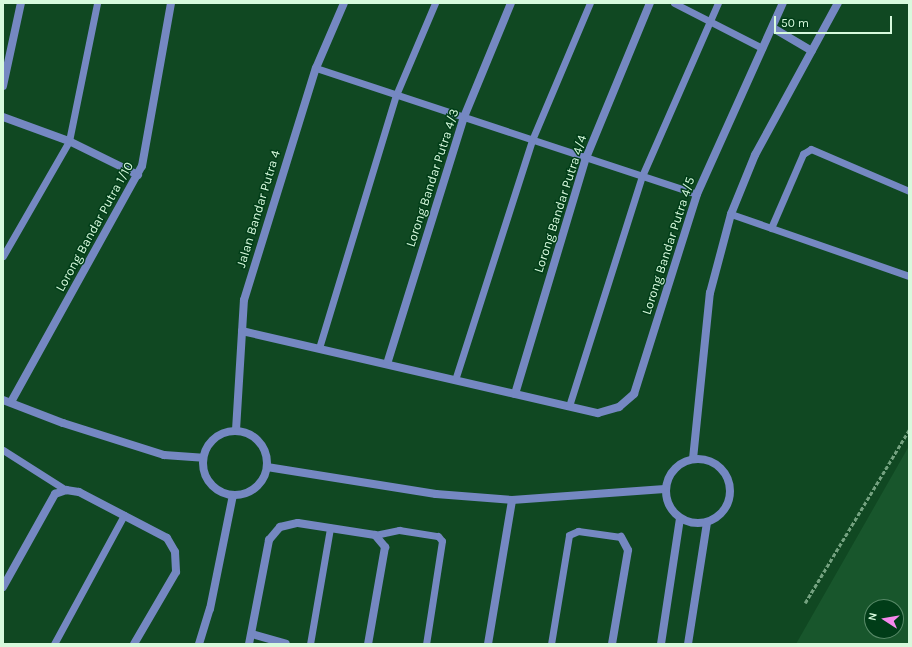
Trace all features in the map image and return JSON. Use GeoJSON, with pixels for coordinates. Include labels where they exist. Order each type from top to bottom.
{"type":"FeatureCollection","features":[{"type":"Feature","properties":{"kind":"street"},"geometry":{"type":"LineString","coordinates":[[3,86],[21,3]]}},
{"type":"Feature","properties":{"kind":"street","name":"Lorong Bandar Putra 1/10"},"geometry":{"type":"LineString","coordinates":[[7,401],[138,175],[146,154],[171,3]]}},
{"type":"Feature","properties":{"kind":"street","name":"Jalan Bandar Putra 4"},"geometry":{"type":"LineString","coordinates":[[236,430],[244,300],[316,68],[344,3]]}},
{"type":"Feature","properties":{"kind":"street","name":"Lorong Bandar Putra 4/3"},"geometry":{"type":"LineString","coordinates":[[387,364],[464,117],[511,3]]}},
{"type":"Feature","properties":{"kind":"street","name":"Lorong Bandar Putra 4/4"},"geometry":{"type":"LineString","coordinates":[[515,394],[586,158],[650,3]]}},
{"type":"Feature","properties":{"kind":"street","name":"Lorong Bandar Putra 4/5"},"geometry":{"type":"LineString","coordinates":[[569,406],[598,413],[618,407],[634,394],[697,194],[783,3]]}},
{"type":"Feature","properties":{"kind":"street"},"geometry":{"type":"LineString","coordinates":[[693,459],[710,293],[731,214],[755,154],[838,3]]}},
{"type":"Feature","properties":{"kind":"street"},"geometry":{"type":"LineString","coordinates":[[773,28],[812,52]]}},
{"type":"Feature","properties":{"kind":"street"},"geometry":{"type":"LineString","coordinates":[[3,117],[68,141],[138,175]]}},
{"type":"Feature","properties":{"kind":"street"},"geometry":{"type":"LineString","coordinates":[[242,330],[569,406]]}},
{"type":"Feature","properties":{"kind":"street"},"geometry":{"type":"LineString","coordinates":[[7,401],[63,423],[164,455],[203,458]]}},
{"type":"Feature","properties":{"kind":"street"},"geometry":{"type":"LineString","coordinates":[[236,430],[251,434],[259,441],[264,449],[267,467],[258,486],[242,495],[233,496],[222,493],[207,479],[203,458],[212,440],[226,432],[236,430]]}},
{"type":"Feature","properties":{"kind":"street"},"geometry":{"type":"LineString","coordinates":[[693,459],[714,463],[722,470],[729,484],[729,500],[724,510],[707,522],[698,523],[680,518],[669,506],[666,489],[674,469],[693,459]]}},
{"type":"Feature","properties":{"kind":"street"},"geometry":{"type":"LineString","coordinates":[[267,467],[436,494],[512,500],[666,489]]}},
{"type":"Feature","properties":{"kind":"street"},"geometry":{"type":"LineString","coordinates":[[3,587],[55,494],[66,490],[80,492],[167,538],[175,552],[176,572],[134,644]]}},
{"type":"Feature","properties":{"kind":"street"},"geometry":{"type":"LineString","coordinates":[[199,644],[210,609],[233,496]]}},
{"type":"Feature","properties":{"kind":"street"},"geometry":{"type":"LineString","coordinates":[[488,644],[512,500]]}},
{"type":"Feature","properties":{"kind":"street"},"geometry":{"type":"LineString","coordinates":[[661,644],[680,518]]}},
{"type":"Feature","properties":{"kind":"street"},"geometry":{"type":"LineString","coordinates":[[688,644],[707,522]]}},
{"type":"Feature","properties":{"kind":"street"},"geometry":{"type":"LineString","coordinates":[[249,644],[269,540],[273,532],[287,523],[375,535],[385,546],[368,644]]}},
{"type":"Feature","properties":{"kind":"street"},"geometry":{"type":"LineString","coordinates":[[612,644],[628,550],[621,537]]}},
{"type":"Feature","properties":{"kind":"street"},"geometry":{"type":"LineString","coordinates":[[252,634],[286,644]]}},
{"type":"Feature","properties":{"kind":"lane"},"geometry":{"type":"LineString","coordinates":[[3,256],[68,141],[97,3]]}},
{"type":"Feature","properties":{"kind":"lane"},"geometry":{"type":"LineString","coordinates":[[319,348],[396,95],[435,3]]}},
{"type":"Feature","properties":{"kind":"lane"},"geometry":{"type":"LineString","coordinates":[[455,380],[532,140],[590,3]]}},
{"type":"Feature","properties":{"kind":"lane"},"geometry":{"type":"LineString","coordinates":[[674,3],[762,48]]}},
{"type":"Feature","properties":{"kind":"lane"},"geometry":{"type":"LineString","coordinates":[[569,406],[642,176],[708,20],[718,3]]}},
{"type":"Feature","properties":{"kind":"lane"},"geometry":{"type":"LineString","coordinates":[[316,68],[697,194]]}},
{"type":"Feature","properties":{"kind":"lane"},"geometry":{"type":"LineString","coordinates":[[771,228],[803,154],[811,149],[909,191]]}},
{"type":"Feature","properties":{"kind":"lane"},"geometry":{"type":"LineString","coordinates":[[731,214],[909,276]]}},
{"type":"Feature","properties":{"kind":"lane"},"geometry":{"type":"LineString","coordinates":[[3,450],[66,490]]}},
{"type":"Feature","properties":{"kind":"lane"},"geometry":{"type":"LineString","coordinates":[[54,644],[124,515]]}},
{"type":"Feature","properties":{"kind":"lane"},"geometry":{"type":"LineString","coordinates":[[310,644],[330,528]]}},
{"type":"Feature","properties":{"kind":"lane"},"geometry":{"type":"LineString","coordinates":[[375,535],[399,530],[438,536],[442,541],[426,644]]}},
{"type":"Feature","properties":{"kind":"lane"},"geometry":{"type":"LineString","coordinates":[[552,644],[569,535],[578,531],[621,537]]}},
{"type":"Feature","properties":{"kind":"path"},"geometry":{"type":"LineString","coordinates":[[805,603],[909,430]]}},
{"type":"Feature","properties":{"kind":"shaded area"},"geometry":{"type":"Polygon","coordinates":[[[909,446],[909,644],[796,644],[909,446]]]}}]}
